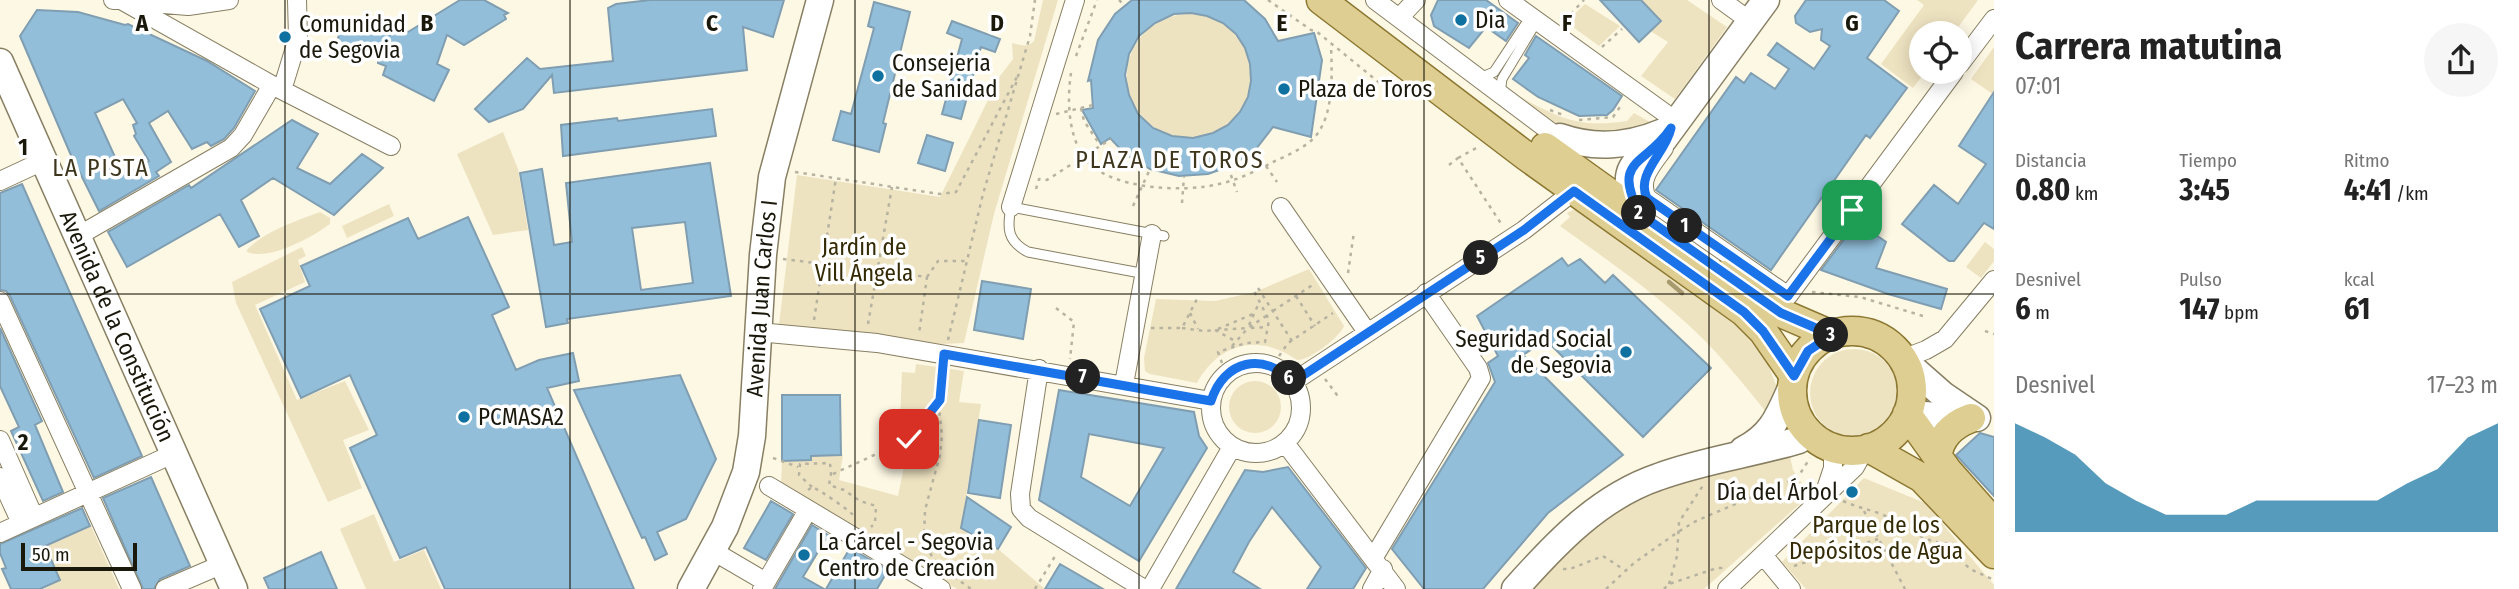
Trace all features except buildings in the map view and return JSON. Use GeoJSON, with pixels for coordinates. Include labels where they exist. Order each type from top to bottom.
{"type":"FeatureCollection","features":[{"type":"Feature","properties":{"kind":"main road","name":"Avenida Juan Carlos I"},"geometry":{"type":"LineString","coordinates":[[691,589],[732,513],[746,472],[752,436],[763,255],[772,177],[820,0]]}},
{"type":"Feature","properties":{"kind":"main road"},"geometry":{"type":"LineString","coordinates":[[1321,0],[1574,191],[1744,312],[1763,331],[1794,380],[1795,410],[1819,444]]}},
{"type":"Feature","properties":{"kind":"main road"},"geometry":{"type":"LineString","coordinates":[[1350,0],[1640,214],[1781,313],[1832,335]]}},
{"type":"Feature","properties":{"kind":"main road"},"geometry":{"type":"LineString","coordinates":[[1640,214],[1629,192],[1629,175],[1636,162],[1659,145],[1766,0]]}},
{"type":"Feature","properties":{"kind":"main road","name":"Avenida de la Constitución"},"geometry":{"type":"LineString","coordinates":[[0,62],[234,589]]}},
{"type":"Feature","properties":{"kind":"main road"},"geometry":{"type":"LineString","coordinates":[[1560,137],[1587,144],[1620,144],[1646,138],[1674,125]]}},
{"type":"Feature","properties":{"kind":"main road"},"geometry":{"type":"LineString","coordinates":[[1734,455],[1764,438],[1775,423],[1808,351],[1832,335],[1856,331],[1871,334],[1886,342],[1943,396],[1981,420]]}},
{"type":"Feature","properties":{"kind":"main road"},"geometry":{"type":"LineString","coordinates":[[1870,454],[1892,435],[1907,414],[1912,386],[1902,359]]}},
{"type":"Feature","properties":{"kind":"main road"},"geometry":{"type":"LineString","coordinates":[[1907,414],[1981,420]]}},
{"type":"Feature","properties":{"kind":"main road"},"geometry":{"type":"LineString","coordinates":[[1907,414],[1937,457],[1994,523]]}},
{"type":"Feature","properties":{"kind":"main road"},"geometry":{"type":"LineString","coordinates":[[1937,457],[1943,438],[1953,427],[1981,420]]}},
{"type":"Feature","properties":{"kind":"main road"},"geometry":{"type":"LineString","coordinates":[[1515,589],[1540,561],[1598,508],[1622,493],[1656,477],[1799,440],[1870,454],[1900,464],[1994,554]]}},
{"type":"Feature","properties":{"kind":"street"},"geometry":{"type":"LineString","coordinates":[[113,0],[188,6],[229,0]]}},
{"type":"Feature","properties":{"kind":"street"},"geometry":{"type":"LineString","coordinates":[[121,0],[277,87],[391,146]]}},
{"type":"Feature","properties":{"kind":"street"},"geometry":{"type":"LineString","coordinates":[[78,236],[232,148],[277,87],[298,38],[297,0]]}},
{"type":"Feature","properties":{"kind":"street"},"geometry":{"type":"LineString","coordinates":[[1011,207],[1075,0]]}},
{"type":"Feature","properties":{"kind":"street"},"geometry":{"type":"LineString","coordinates":[[1375,0],[1560,137],[1640,214]]}},
{"type":"Feature","properties":{"kind":"street"},"geometry":{"type":"LineString","coordinates":[[1399,18],[1416,0]]}},
{"type":"Feature","properties":{"kind":"street"},"geometry":{"type":"LineString","coordinates":[[1508,0],[1633,91],[1674,125],[1666,146],[1644,178],[1643,189],[1647,198],[1788,296],[1945,84]]}},
{"type":"Feature","properties":{"kind":"street"},"geometry":{"type":"LineString","coordinates":[[1721,0],[1750,21]]}},
{"type":"Feature","properties":{"kind":"street"},"geometry":{"type":"LineString","coordinates":[[1972,48],[1994,19]]}},
{"type":"Feature","properties":{"kind":"street"},"geometry":{"type":"LineString","coordinates":[[0,181],[43,161]]}},
{"type":"Feature","properties":{"kind":"street"},"geometry":{"type":"LineString","coordinates":[[1293,382],[1511,239],[1574,191]]}},
{"type":"Feature","properties":{"kind":"street"},"geometry":{"type":"LineString","coordinates":[[1281,207],[1367,332]]}},
{"type":"Feature","properties":{"kind":"street"},"geometry":{"type":"LineString","coordinates":[[1124,384],[1146,274],[1158,235]]}},
{"type":"Feature","properties":{"kind":"street"},"geometry":{"type":"LineString","coordinates":[[1902,359],[1945,339],[1994,281]]}},
{"type":"Feature","properties":{"kind":"street"},"geometry":{"type":"LineString","coordinates":[[1371,589],[1391,528],[1480,377],[1478,368],[1426,293]]}},
{"type":"Feature","properties":{"kind":"street"},"geometry":{"type":"LineString","coordinates":[[0,301],[132,589]]}},
{"type":"Feature","properties":{"kind":"street"},"geometry":{"type":"LineString","coordinates":[[758,332],[865,341],[1068,374],[1211,401]]}},
{"type":"Feature","properties":{"kind":"street"},"geometry":{"type":"LineString","coordinates":[[1252,363],[1275,367],[1293,382],[1300,400],[1300,418],[1297,428],[1285,443],[1276,449],[1254,454],[1232,447],[1217,432],[1211,401],[1221,380],[1240,366],[1252,363]]}},
{"type":"Feature","properties":{"kind":"street"},"geometry":{"type":"LineString","coordinates":[[1039,369],[1019,501],[1024,514],[1144,589]]}},
{"type":"Feature","properties":{"kind":"street"},"geometry":{"type":"LineString","coordinates":[[0,440],[25,514]]}},
{"type":"Feature","properties":{"kind":"street"},"geometry":{"type":"LineString","coordinates":[[1285,443],[1379,563],[1396,589]]}},
{"type":"Feature","properties":{"kind":"street"},"geometry":{"type":"LineString","coordinates":[[1819,444],[1833,468],[1831,499]]}},
{"type":"Feature","properties":{"kind":"street"},"geometry":{"type":"LineString","coordinates":[[1150,589],[1232,447]]}},
{"type":"Feature","properties":{"kind":"street"},"geometry":{"type":"LineString","coordinates":[[0,533],[25,514],[87,493],[175,453]]}},
{"type":"Feature","properties":{"kind":"street"},"geometry":{"type":"LineString","coordinates":[[1727,589],[1763,555],[1831,499],[1855,467],[1870,454]]}},
{"type":"Feature","properties":{"kind":"street"},"geometry":{"type":"LineString","coordinates":[[0,477],[25,514]]}},
{"type":"Feature","properties":{"kind":"street"},"geometry":{"type":"LineString","coordinates":[[769,486],[941,589]]}},
{"type":"Feature","properties":{"kind":"street"},"geometry":{"type":"LineString","coordinates":[[713,551],[764,585],[803,507]]}},
{"type":"Feature","properties":{"kind":"street"},"geometry":{"type":"LineString","coordinates":[[1763,555],[1791,589]]}},
{"type":"Feature","properties":{"kind":"street"},"geometry":{"type":"LineString","coordinates":[[165,589],[223,564]]}},
{"type":"Feature","properties":{"kind":"lane"},"geometry":{"type":"LineString","coordinates":[[1479,78],[1494,72],[1534,19]]}},
{"type":"Feature","properties":{"kind":"lane"},"geometry":{"type":"LineString","coordinates":[[1500,94],[1502,79],[1534,19]]}},
{"type":"Feature","properties":{"kind":"lane"},"geometry":{"type":"LineString","coordinates":[[1146,274],[1028,252],[1018,247],[1009,231],[1011,207],[1158,235]]}},
{"type":"Feature","properties":{"kind":"path"},"geometry":{"type":"LineString","coordinates":[[971,589],[933,559],[924,539],[925,510],[940,455],[940,400],[944,354],[982,194],[1030,36],[1035,0]]}},
{"type":"Feature","properties":{"kind":"path"},"geometry":{"type":"LineString","coordinates":[[1076,57],[1097,0]]}},
{"type":"Feature","properties":{"kind":"path"},"geometry":{"type":"LineString","coordinates":[[1119,0],[1125,6]]}},
{"type":"Feature","properties":{"kind":"path"},"geometry":{"type":"LineString","coordinates":[[1268,0],[1316,31],[1387,89]]}},
{"type":"Feature","properties":{"kind":"path"},"geometry":{"type":"LineString","coordinates":[[1562,22],[1584,0]]}},
{"type":"Feature","properties":{"kind":"path"},"geometry":{"type":"LineString","coordinates":[[1072,69],[1068,89],[1069,111],[1076,139],[1083,156],[1104,174],[1142,186],[1183,188],[1218,185],[1266,166],[1316,137],[1322,126],[1332,76],[1331,45]]}},
{"type":"Feature","properties":{"kind":"path"},"geometry":{"type":"LineString","coordinates":[[772,177],[791,181],[793,171],[939,194],[956,192],[1021,69]]}},
{"type":"Feature","properties":{"kind":"path"},"geometry":{"type":"LineString","coordinates":[[1544,107],[1576,120],[1613,117],[1633,91]]}},
{"type":"Feature","properties":{"kind":"path"},"geometry":{"type":"LineString","coordinates":[[1038,118],[1093,105]]}},
{"type":"Feature","properties":{"kind":"path"},"geometry":{"type":"LineString","coordinates":[[1081,108],[1084,121],[1100,146]]}},
{"type":"Feature","properties":{"kind":"path"},"geometry":{"type":"LineString","coordinates":[[1036,189],[1039,179],[1047,180],[1111,139]]}},
{"type":"Feature","properties":{"kind":"path"},"geometry":{"type":"LineString","coordinates":[[1449,166],[1481,145]]}},
{"type":"Feature","properties":{"kind":"path"},"geometry":{"type":"LineString","coordinates":[[1458,158],[1511,239]]}},
{"type":"Feature","properties":{"kind":"path"},"geometry":{"type":"LineString","coordinates":[[1266,166],[1277,182]]}},
{"type":"Feature","properties":{"kind":"path"},"geometry":{"type":"LineString","coordinates":[[1228,167],[1237,192]]}},
{"type":"Feature","properties":{"kind":"path"},"geometry":{"type":"LineString","coordinates":[[1133,206],[1150,169]]}},
{"type":"Feature","properties":{"kind":"path"},"geometry":{"type":"LineString","coordinates":[[1182,203],[1184,176]]}},
{"type":"Feature","properties":{"kind":"path"},"geometry":{"type":"LineString","coordinates":[[812,336],[836,178]]}},
{"type":"Feature","properties":{"kind":"path"},"geometry":{"type":"LineString","coordinates":[[865,341],[892,187]]}},
{"type":"Feature","properties":{"kind":"path"},"geometry":{"type":"LineString","coordinates":[[1347,280],[1354,232]]}},
{"type":"Feature","properties":{"kind":"path"},"geometry":{"type":"LineString","coordinates":[[783,259],[927,277]]}},
{"type":"Feature","properties":{"kind":"path"},"geometry":{"type":"LineString","coordinates":[[920,329],[927,277],[938,261],[968,261]]}},
{"type":"Feature","properties":{"kind":"path"},"geometry":{"type":"LineString","coordinates":[[1248,328],[1320,281]]}},
{"type":"Feature","properties":{"kind":"path"},"geometry":{"type":"LineString","coordinates":[[1222,363],[1216,352],[1251,342],[1265,342],[1269,314],[1256,289],[1259,303],[1269,314],[1292,341]]}},
{"type":"Feature","properties":{"kind":"path"},"geometry":{"type":"LineString","coordinates":[[1788,296],[1816,291],[1860,297],[1923,316]]}},
{"type":"Feature","properties":{"kind":"path"},"geometry":{"type":"LineString","coordinates":[[1296,296],[1315,326]]}},
{"type":"Feature","properties":{"kind":"path"},"geometry":{"type":"LineString","coordinates":[[1182,328],[1197,299]]}},
{"type":"Feature","properties":{"kind":"path"},"geometry":{"type":"LineString","coordinates":[[1232,346],[1248,328],[1259,303]]}},
{"type":"Feature","properties":{"kind":"path"},"geometry":{"type":"LineString","coordinates":[[1056,308],[1074,322],[1068,374]]}},
{"type":"Feature","properties":{"kind":"path"},"geometry":{"type":"LineString","coordinates":[[1279,356],[1281,350],[1292,341],[1339,310]]}},
{"type":"Feature","properties":{"kind":"path"},"geometry":{"type":"LineString","coordinates":[[1189,313],[1198,330]]}},
{"type":"Feature","properties":{"kind":"path"},"geometry":{"type":"LineString","coordinates":[[1214,330],[1254,313]]}},
{"type":"Feature","properties":{"kind":"path"},"geometry":{"type":"LineString","coordinates":[[1146,328],[1214,330],[1268,327]]}},
{"type":"Feature","properties":{"kind":"path"},"geometry":{"type":"LineString","coordinates":[[1214,330],[1237,342]]}},
{"type":"Feature","properties":{"kind":"path"},"geometry":{"type":"LineString","coordinates":[[1985,331],[1994,334]]}},
{"type":"Feature","properties":{"kind":"path"},"geometry":{"type":"LineString","coordinates":[[1325,379],[1340,398]]}},
{"type":"Feature","properties":{"kind":"path"},"geometry":{"type":"LineString","coordinates":[[831,474],[909,439],[940,400]]}},
{"type":"Feature","properties":{"kind":"path"},"geometry":{"type":"LineString","coordinates":[[1606,589],[1678,532],[1798,477],[1819,444]]}},
{"type":"Feature","properties":{"kind":"path"},"geometry":{"type":"LineString","coordinates":[[773,458],[798,467]]}},
{"type":"Feature","properties":{"kind":"path"},"geometry":{"type":"LineString","coordinates":[[798,467],[804,463],[815,465],[827,462],[831,467],[829,485],[821,491]]}},
{"type":"Feature","properties":{"kind":"path"},"geometry":{"type":"LineString","coordinates":[[798,467],[802,480],[849,510],[862,526],[872,527],[876,506],[873,503],[860,501],[829,485]]}},
{"type":"Feature","properties":{"kind":"path"},"geometry":{"type":"LineString","coordinates":[[1669,584],[1677,556],[1679,522],[1706,479]]}},
{"type":"Feature","properties":{"kind":"path"},"geometry":{"type":"LineString","coordinates":[[803,507],[805,492],[812,487]]}},
{"type":"Feature","properties":{"kind":"path"},"geometry":{"type":"LineString","coordinates":[[1831,499],[1879,513],[1911,533],[1937,542],[1955,542]]}},
{"type":"Feature","properties":{"kind":"path"},"geometry":{"type":"LineString","coordinates":[[1863,510],[1905,589]]}},
{"type":"Feature","properties":{"kind":"path"},"geometry":{"type":"LineString","coordinates":[[1911,533],[1924,527],[1944,528]]}},
{"type":"Feature","properties":{"kind":"path"},"geometry":{"type":"LineString","coordinates":[[1784,569],[1878,539]]}},
{"type":"Feature","properties":{"kind":"path"},"geometry":{"type":"LineString","coordinates":[[1035,589],[1064,540]]}},
{"type":"Feature","properties":{"kind":"path"},"geometry":{"type":"LineString","coordinates":[[1937,542],[1972,570],[1994,580]]}},
{"type":"Feature","properties":{"kind":"path"},"geometry":{"type":"LineString","coordinates":[[1540,561],[1561,569],[1570,569],[1603,556],[1626,571]]}},
{"type":"Feature","properties":{"kind":"path"},"geometry":{"type":"LineString","coordinates":[[1664,589],[1669,584],[1717,568],[1732,571]]}},
{"type":"Feature","properties":{"kind":"green space","name":"Jardín de Vill Ángela"},"geometry":{"type":"Polygon","coordinates":[[[1043,0],[1058,0],[994,214],[964,343],[942,344],[779,325],[797,175],[940,197],[1000,76],[1013,59],[1012,43],[1027,45],[1034,41],[1043,0]]]}},
{"type":"Feature","properties":{"kind":"green space"},"geometry":{"type":"Polygon","coordinates":[[[1641,0],[1687,0],[1727,27],[1675,99],[1641,76],[1668,42],[1650,31],[1641,0]]]}},
{"type":"Feature","properties":{"kind":"green space"},"geometry":{"type":"Polygon","coordinates":[[[1917,0],[1978,0],[1963,21],[1912,21],[1924,5],[1917,0]]]}},
{"type":"Feature","properties":{"kind":"green space"},"geometry":{"type":"Polygon","coordinates":[[[1585,4],[1620,26],[1599,46],[1566,22],[1585,4]]]}},
{"type":"Feature","properties":{"kind":"green space"},"geometry":{"type":"Polygon","coordinates":[[[1189,14],[1213,18],[1233,32],[1247,52],[1251,76],[1247,100],[1233,120],[1213,134],[1189,138],[1165,134],[1145,120],[1131,100],[1127,76],[1131,52],[1145,32],[1165,18],[1189,14]]]}},
{"type":"Feature","properties":{"kind":"green space"},"geometry":{"type":"Polygon","coordinates":[[[1909,26],[1909,84],[1916,84],[1913,88],[1881,64],[1909,26]]]}},
{"type":"Feature","properties":{"kind":"green space"},"geometry":{"type":"Polygon","coordinates":[[[1994,47],[1994,95],[1972,78],[1994,47]]]}},
{"type":"Feature","properties":{"kind":"green space"},"geometry":{"type":"Polygon","coordinates":[[[1519,96],[1546,111],[1583,122],[1627,121],[1634,113],[1650,122],[1652,129],[1638,136],[1564,131],[1522,105],[1519,96]]]}},
{"type":"Feature","properties":{"kind":"green space"},"geometry":{"type":"Polygon","coordinates":[[[503,132],[518,169],[528,230],[493,235],[457,154],[503,132]]]}},
{"type":"Feature","properties":{"kind":"green space"},"geometry":{"type":"Polygon","coordinates":[[[389,204],[394,216],[347,238],[342,226],[389,204]]]}},
{"type":"Feature","properties":{"kind":"green space"},"geometry":{"type":"Polygon","coordinates":[[[1581,206],[1745,324],[1761,344],[1777,388],[1767,413],[1717,354],[1684,321],[1639,283],[1560,226],[1570,217],[1567,213],[1581,206]]]}},
{"type":"Feature","properties":{"kind":"green space"},"geometry":{"type":"Polygon","coordinates":[[[320,212],[330,218],[330,224],[301,241],[265,254],[246,251],[271,232],[320,212]]]}},
{"type":"Feature","properties":{"kind":"green space"},"geometry":{"type":"Polygon","coordinates":[[[1985,242],[1994,249],[1994,261],[1981,278],[1966,267],[1985,242]]]}},
{"type":"Feature","properties":{"kind":"green space"},"geometry":{"type":"Polygon","coordinates":[[[302,247],[306,256],[298,260],[305,282],[255,305],[297,400],[345,381],[369,430],[343,440],[362,488],[328,502],[236,303],[232,282],[302,247]]]}},
{"type":"Feature","properties":{"kind":"green space"},"geometry":{"type":"Polygon","coordinates":[[[1309,269],[1344,326],[1337,336],[1316,353],[1297,360],[1268,347],[1241,346],[1217,359],[1197,383],[1145,371],[1144,358],[1156,299],[1215,301],[1255,292],[1309,269]]]}},
{"type":"Feature","properties":{"kind":"green space"},"geometry":{"type":"Polygon","coordinates":[[[1854,349],[1879,356],[1891,368],[1898,393],[1891,418],[1879,430],[1854,437],[1829,430],[1817,418],[1810,393],[1817,368],[1829,356],[1854,349]]]}},
{"type":"Feature","properties":{"kind":"green space"},"geometry":{"type":"Polygon","coordinates":[[[916,364],[964,371],[959,402],[981,404],[961,528],[998,549],[1045,589],[957,589],[781,485],[782,461],[811,460],[811,456],[843,455],[839,480],[898,496],[907,452],[899,444],[902,372],[915,373],[916,364]]]}},
{"type":"Feature","properties":{"kind":"green space"},"geometry":{"type":"Polygon","coordinates":[[[1255,381],[1265,383],[1273,389],[1279,397],[1279,417],[1273,425],[1265,431],[1255,433],[1245,431],[1237,425],[1231,417],[1229,407],[1231,397],[1237,389],[1245,383],[1255,381]]]}},
{"type":"Feature","properties":{"kind":"green space"},"geometry":{"type":"Polygon","coordinates":[[[1790,456],[1793,470],[1810,495],[1704,589],[1533,589],[1592,525],[1634,499],[1686,480],[1790,456]]]}},
{"type":"Feature","properties":{"kind":"green space","name":"Parque de los Depósitos de Agua"},"geometry":{"type":"Polygon","coordinates":[[[1864,478],[1925,503],[1994,585],[1994,589],[1806,589],[1782,562],[1864,478]]]}},
{"type":"Feature","properties":{"kind":"green space"},"geometry":{"type":"Polygon","coordinates":[[[374,514],[394,562],[424,550],[441,589],[366,589],[340,529],[374,514]]]}},
{"type":"Feature","properties":{"kind":"green space"},"geometry":{"type":"Polygon","coordinates":[[[91,526],[119,589],[44,589],[60,580],[54,565],[27,553],[91,526]]]}},
{"type":"Feature","properties":{"kind":"waterway"},"geometry":{"type":"LineString","coordinates":[[1669,282],[1682,293]]}},
{"type":"Feature","properties":{"kind":"place","name":"Dia"},"geometry":{"type":"Point","coordinates":[1461,20]}},
{"type":"Feature","properties":{"kind":"place","name":"Comunidad de Segovia"},"geometry":{"type":"Point","coordinates":[285,37]}},
{"type":"Feature","properties":{"kind":"place","name":"Consejeria de Sanidad"},"geometry":{"type":"Point","coordinates":[878,76]}},
{"type":"Feature","properties":{"kind":"place","name":"Plaza de Toros"},"geometry":{"type":"Point","coordinates":[1284,89]}},
{"type":"Feature","properties":{"kind":"place","name":"Seguridad Social de Segovia"},"geometry":{"type":"Point","coordinates":[1626,352]}},
{"type":"Feature","properties":{"kind":"place","name":"PCMASA2"},"geometry":{"type":"Point","coordinates":[464,417]}},
{"type":"Feature","properties":{"kind":"place","name":"Día del Árbol"},"geometry":{"type":"Point","coordinates":[1852,492]}},
{"type":"Feature","properties":{"kind":"place","name":"La Cárcel - Segovia Centro de Creación"},"geometry":{"type":"Point","coordinates":[804,555]}},
{"type":"Feature","properties":{"kind":"district","name":"PLAZA DE TOROS"},"geometry":{"type":"Point","coordinates":[1170,160]}},
{"type":"Feature","properties":{"kind":"district","name":"LA PISTA"},"geometry":{"type":"Point","coordinates":[101,168]}},
{"type":"Feature","properties":{"kind":"route"},"geometry":{"type":"LineString","coordinates":[[909,439],[940,400],[944,354],[1211,401],[1215,389],[1230,371],[1252,363],[1275,367],[1293,382],[1524,230],[1574,191],[1744,312],[1763,331],[1794,376],[1808,351],[1832,335],[1781,313],[1640,214],[1629,192],[1629,175],[1636,162],[1654,150],[1671,128],[1666,146],[1644,178],[1643,189],[1647,198],[1788,296],[1852,210]]}}]}
